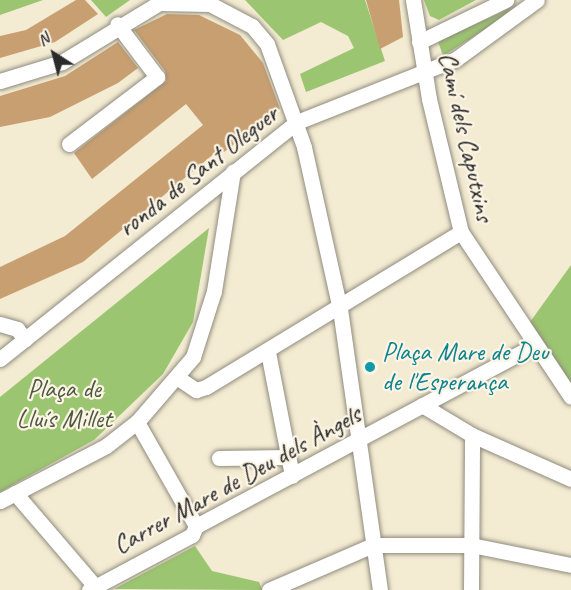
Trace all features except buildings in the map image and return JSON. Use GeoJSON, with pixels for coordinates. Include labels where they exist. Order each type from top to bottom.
{"type":"FeatureCollection","features":[{"type":"Feature","properties":{"kind":"street"},"geometry":{"type":"LineString","coordinates":[[0,81],[62,62],[117,24],[159,3],[183,0],[230,12],[267,44],[297,122],[340,309],[380,590]]}},
{"type":"Feature","properties":{"kind":"street","name":"Camí dels Caputxins"},"geometry":{"type":"LineString","coordinates":[[413,0],[424,72],[461,232],[571,397]]}},
{"type":"Feature","properties":{"kind":"street"},"geometry":{"type":"LineString","coordinates":[[419,42],[506,0]]}},
{"type":"Feature","properties":{"kind":"street","name":"ronda de Sant Oleguer"},"geometry":{"type":"LineString","coordinates":[[0,359],[297,122],[456,59],[537,0]]}},
{"type":"Feature","properties":{"kind":"street"},"geometry":{"type":"LineString","coordinates":[[69,144],[157,76],[117,24]]}},
{"type":"Feature","properties":{"kind":"street"},"geometry":{"type":"LineString","coordinates":[[0,501],[96,452],[137,422],[177,378],[203,339],[233,171]]}},
{"type":"Feature","properties":{"kind":"street"},"geometry":{"type":"LineString","coordinates":[[177,378],[196,390],[268,352],[461,232]]}},
{"type":"Feature","properties":{"kind":"street"},"geometry":{"type":"LineString","coordinates":[[0,324],[17,329],[25,339]]}},
{"type":"Feature","properties":{"kind":"street","name":"Carrer Mare de Deu dels Àngels"},"geometry":{"type":"LineString","coordinates":[[94,589],[192,535],[196,526],[535,345]]}},
{"type":"Feature","properties":{"kind":"street"},"geometry":{"type":"LineString","coordinates":[[268,352],[292,476]]}},
{"type":"Feature","properties":{"kind":"street"},"geometry":{"type":"LineString","coordinates":[[422,405],[472,435],[571,479],[571,465]]}},
{"type":"Feature","properties":{"kind":"street"},"geometry":{"type":"LineString","coordinates":[[137,422],[196,526]]}},
{"type":"Feature","properties":{"kind":"street"},"geometry":{"type":"LineString","coordinates":[[471,590],[472,435]]}},
{"type":"Feature","properties":{"kind":"street"},"geometry":{"type":"LineString","coordinates":[[219,458],[287,457]]}},
{"type":"Feature","properties":{"kind":"street"},"geometry":{"type":"LineString","coordinates":[[15,494],[94,589]]}},
{"type":"Feature","properties":{"kind":"street"},"geometry":{"type":"LineString","coordinates":[[268,586],[373,545],[471,545],[571,565]]}},
{"type":"Feature","properties":{"kind":"green space"},"geometry":{"type":"Polygon","coordinates":[[[0,0],[43,0],[0,15],[0,0]]]}},
{"type":"Feature","properties":{"kind":"green space"},"geometry":{"type":"Polygon","coordinates":[[[91,0],[130,0],[106,17],[91,0]]]}},
{"type":"Feature","properties":{"kind":"green space"},"geometry":{"type":"Polygon","coordinates":[[[245,0],[365,0],[385,61],[306,92],[300,74],[354,48],[348,36],[321,22],[283,40],[245,0]]]}},
{"type":"Feature","properties":{"kind":"green space"},"geometry":{"type":"Polygon","coordinates":[[[424,0],[476,0],[439,20],[430,16],[424,0]]]}},
{"type":"Feature","properties":{"kind":"green space"},"geometry":{"type":"Polygon","coordinates":[[[511,8],[503,18],[443,56],[438,41],[511,8]]]}},
{"type":"Feature","properties":{"kind":"green space","name":"Plaça de Lluís Millet"},"geometry":{"type":"Polygon","coordinates":[[[209,228],[193,322],[163,374],[94,440],[0,492],[0,397],[209,228]]]}},
{"type":"Feature","properties":{"kind":"green space"},"geometry":{"type":"Polygon","coordinates":[[[571,265],[571,396],[525,329],[571,265]]]}},
{"type":"Feature","properties":{"kind":"green space"},"geometry":{"type":"Polygon","coordinates":[[[195,546],[212,571],[259,582],[262,590],[114,589],[195,546]]]}},
{"type":"Feature","properties":{"kind":"place","name":"Plaça Mare de Deu de l'Esperança"},"geometry":{"type":"Point","coordinates":[370,367]}}]}
